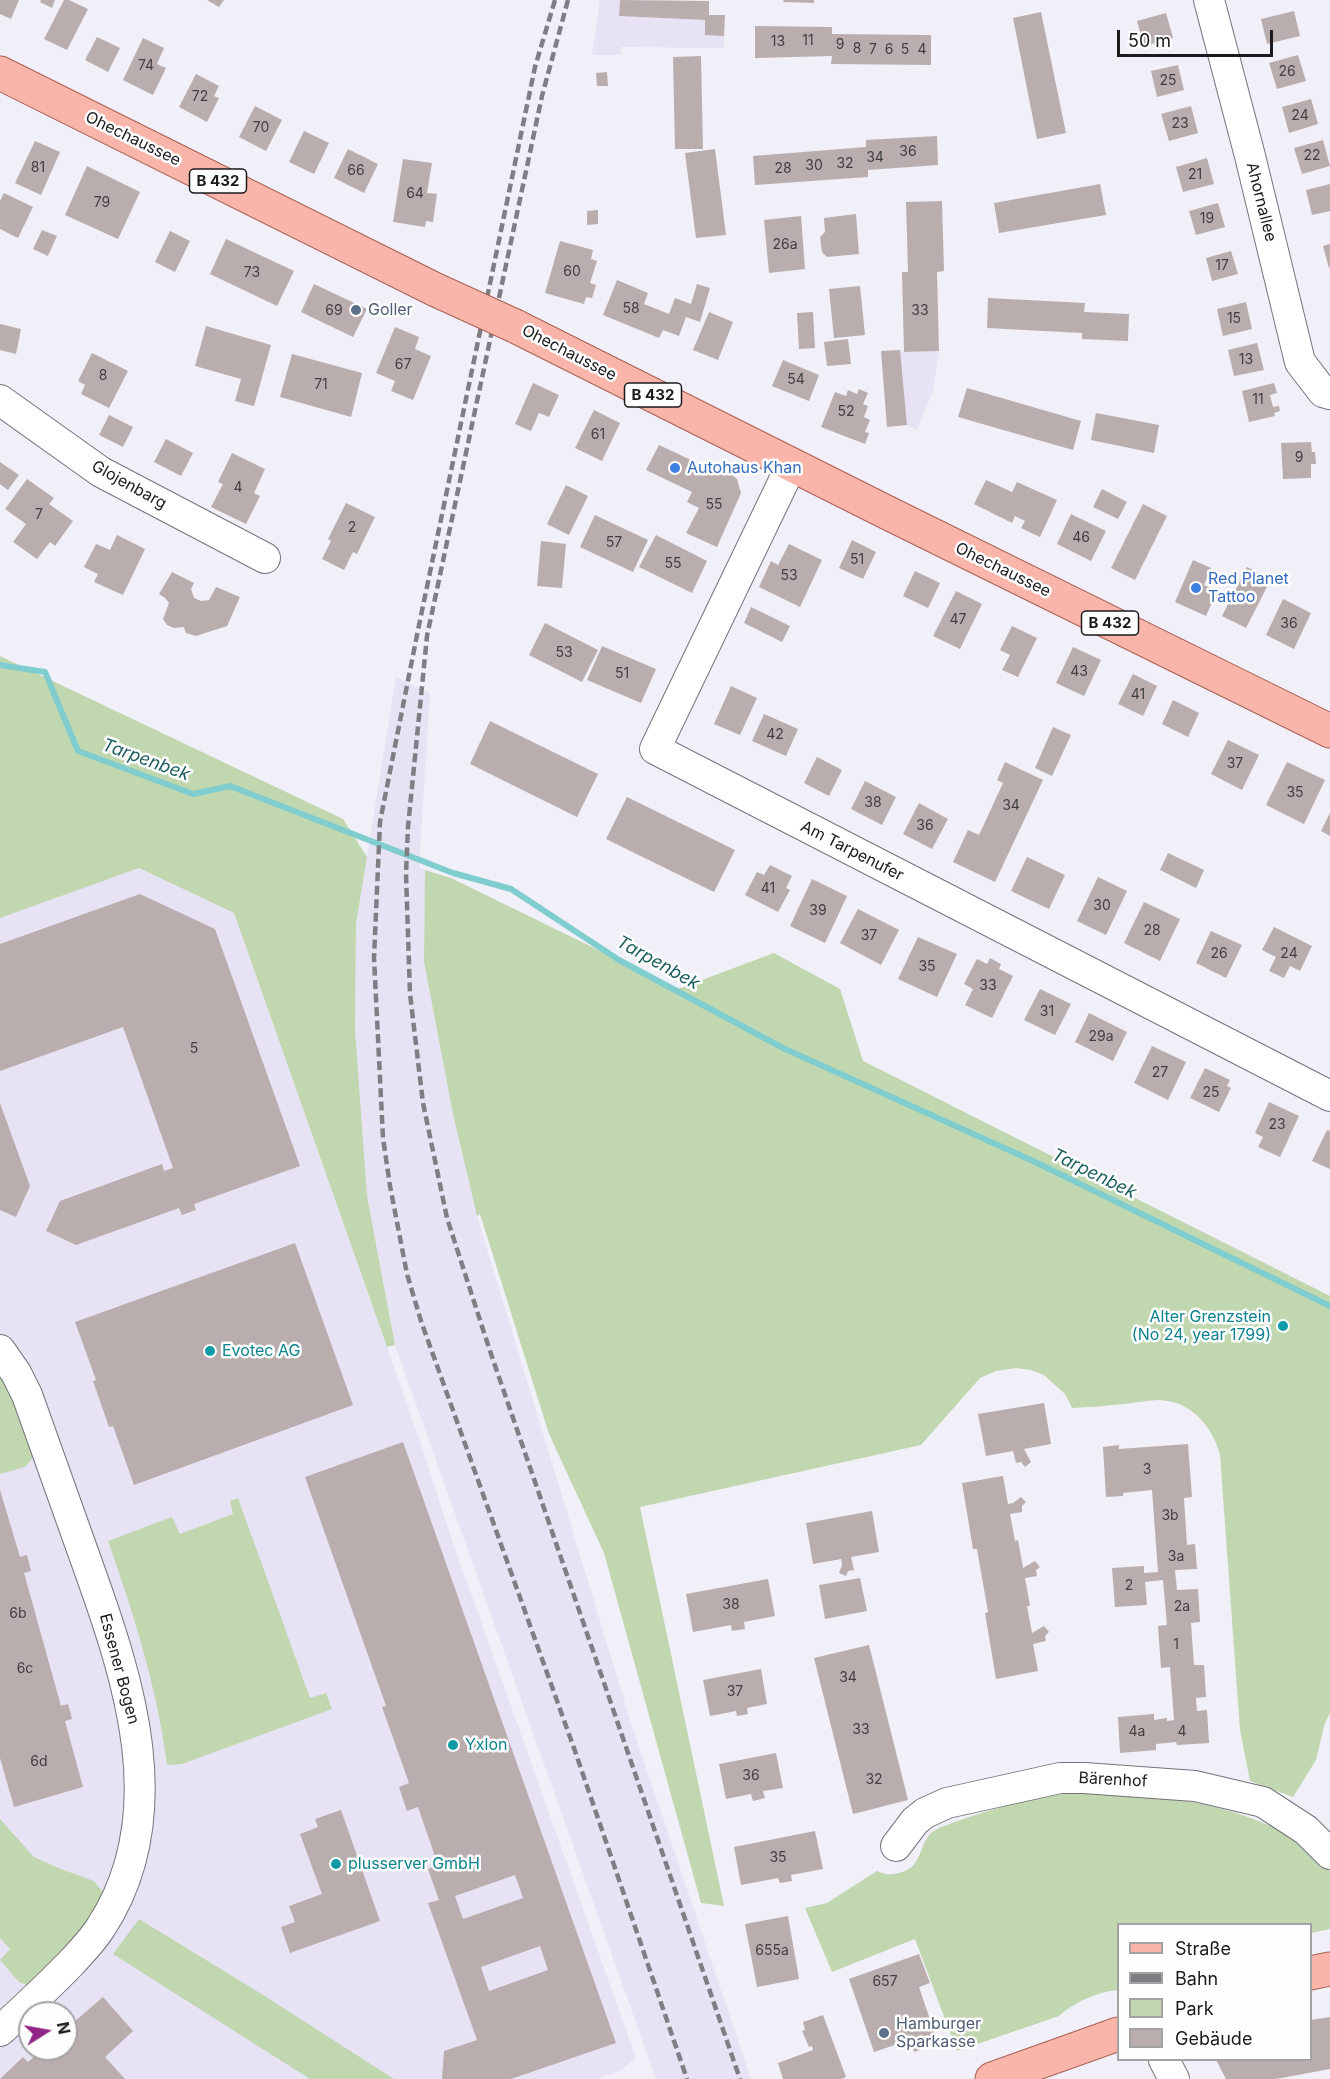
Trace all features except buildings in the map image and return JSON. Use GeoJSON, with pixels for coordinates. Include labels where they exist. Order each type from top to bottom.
{"type":"FeatureCollection","features":[{"type":"Feature","properties":{"kind":"main road","name":"Ohechaussee"},"geometry":{"type":"LineString","coordinates":[[0,73],[1330,731]]}},
{"type":"Feature","properties":{"kind":"main road"},"geometry":{"type":"LineString","coordinates":[[1312,1973],[1330,1969]]}},
{"type":"Feature","properties":{"kind":"main road"},"geometry":{"type":"LineString","coordinates":[[992,2079],[1117,2035]]}},
{"type":"Feature","properties":{"kind":"street","name":"Ahornallee"},"geometry":{"type":"LineString","coordinates":[[1209,0],[1300,362],[1323,392],[1330,394]]}},
{"type":"Feature","properties":{"kind":"street","name":"Glojenbarg"},"geometry":{"type":"LineString","coordinates":[[0,400],[102,472],[265,558]]}},
{"type":"Feature","properties":{"kind":"street","name":"Am Tarpenufer"},"geometry":{"type":"LineString","coordinates":[[792,465],[655,749],[1330,1096]]}},
{"type":"Feature","properties":{"kind":"street","name":"Essener Bogen"},"geometry":{"type":"LineString","coordinates":[[0,1350],[16,1373],[27,1395],[115,1643],[133,1717],[141,1784],[133,1854],[122,1889],[101,1928],[64,1970],[0,2031]]}},
{"type":"Feature","properties":{"kind":"street","name":"Bärenhof"},"geometry":{"type":"LineString","coordinates":[[896,1846],[915,1821],[925,1813],[947,1803],[1060,1778],[1084,1778],[1195,1786],[1263,1802],[1306,1830],[1330,1854]]}},
{"type":"Feature","properties":{"kind":"street"},"geometry":{"type":"LineString","coordinates":[[1165,2061],[1174,2079]]}},
{"type":"Feature","properties":{"kind":"shaded area"},"geometry":{"type":"Polygon","coordinates":[[[600,0],[620,0],[619,16],[705,20],[705,35],[724,36],[724,48],[621,47],[621,55],[592,55],[600,0]]]}},
{"type":"Feature","properties":{"kind":"shaded area"},"geometry":{"type":"Polygon","coordinates":[[[900,350],[904,352],[939,351],[933,391],[917,430],[907,425],[900,350]]]}},
{"type":"Feature","properties":{"kind":"shaded area"},"geometry":{"type":"Polygon","coordinates":[[[396,677],[430,693],[419,868],[425,870],[424,962],[453,1114],[477,1216],[631,1723],[751,2079],[656,2079],[395,1345],[367,1196],[355,1029],[356,924],[396,677]]]}},
{"type":"Feature","properties":{"kind":"shaded area"},"geometry":{"type":"Polygon","coordinates":[[[139,868],[234,913],[420,1441],[451,1537],[636,2058],[620,2071],[597,2079],[0,2079],[0,917],[139,868]]]}},
{"type":"Feature","properties":{"kind":"green space"},"geometry":{"type":"Polygon","coordinates":[[[0,656],[343,819],[367,857],[356,924],[355,1029],[367,1196],[395,1345],[387,1347],[234,913],[139,868],[0,918],[0,656]]]}},
{"type":"Feature","properties":{"kind":"green space"},"geometry":{"type":"Polygon","coordinates":[[[425,870],[451,878],[678,989],[774,953],[840,989],[863,1061],[1330,1296],[1330,1712],[1324,1726],[1316,1760],[1293,1797],[1250,1781],[1240,1730],[1220,1455],[1206,1425],[1182,1405],[1160,1400],[1072,1408],[1065,1394],[1044,1375],[1016,1368],[996,1371],[980,1378],[921,1445],[640,1507],[724,1906],[701,1903],[604,1553],[549,1434],[480,1214],[477,1216],[453,1114],[424,962],[425,870]]]}},
{"type":"Feature","properties":{"kind":"green space"},"geometry":{"type":"Polygon","coordinates":[[[0,1368],[6,1377],[34,1457],[25,1467],[0,1474],[0,1368]]]}},
{"type":"Feature","properties":{"kind":"green space"},"geometry":{"type":"Polygon","coordinates":[[[238,1498],[310,1698],[326,1693],[332,1709],[182,1764],[167,1765],[163,1736],[144,1652],[108,1541],[172,1517],[180,1534],[233,1514],[230,1501],[238,1498]]]}},
{"type":"Feature","properties":{"kind":"green space"},"geometry":{"type":"Polygon","coordinates":[[[1131,1792],[1195,1802],[1257,1820],[1300,1842],[1330,1870],[1330,1929],[1312,1933],[1312,1923],[1117,1923],[1117,1990],[1094,1995],[1072,2006],[1059,2016],[957,2051],[915,1939],[832,1972],[805,1908],[827,1903],[877,1871],[890,1874],[908,1870],[914,1865],[927,1838],[939,1828],[1004,1806],[1054,1795],[1131,1792]]]}},
{"type":"Feature","properties":{"kind":"green space"},"geometry":{"type":"Polygon","coordinates":[[[0,1819],[34,1857],[94,1881],[102,1891],[103,1898],[92,1920],[29,1986],[19,1982],[0,1960],[10,1949],[0,1938],[0,1819]]]}},
{"type":"Feature","properties":{"kind":"green space"},"geometry":{"type":"Polygon","coordinates":[[[139,1919],[394,2079],[310,2079],[113,1954],[139,1919]]]}},
{"type":"Feature","properties":{"kind":"waterway","name":"Tarpenbek"},"geometry":{"type":"LineString","coordinates":[[0,665],[45,672],[78,751],[193,794],[230,786],[453,873],[511,889],[619,960],[783,1048],[1033,1161],[1330,1306]]}},
{"type":"Feature","properties":{"kind":"railway"},"geometry":{"type":"LineString","coordinates":[[555,0],[535,67],[380,822],[374,958],[383,1138],[407,1274],[421,1321],[575,1751],[687,2079]]}},
{"type":"Feature","properties":{"kind":"railway"},"geometry":{"type":"LineString","coordinates":[[568,0],[542,96],[427,636],[408,827],[406,874],[410,994],[423,1103],[447,1218],[489,1348],[740,2079]]}},
{"type":"Feature","properties":{"kind":"place","name":"Goller"},"geometry":{"type":"Point","coordinates":[356,310]}},
{"type":"Feature","properties":{"kind":"place","name":"Autohaus Khan"},"geometry":{"type":"Point","coordinates":[675,468]}},
{"type":"Feature","properties":{"kind":"place","name":"Red Planet Tattoo"},"geometry":{"type":"Point","coordinates":[1196,588]}},
{"type":"Feature","properties":{"kind":"place","name":"Alter Grenzstein (No 24, year 1799)"},"geometry":{"type":"Point","coordinates":[1283,1326]}},
{"type":"Feature","properties":{"kind":"place","name":"Evotec AG"},"geometry":{"type":"Point","coordinates":[210,1351]}},
{"type":"Feature","properties":{"kind":"place","name":"Yxlon"},"geometry":{"type":"Point","coordinates":[453,1745]}},
{"type":"Feature","properties":{"kind":"place","name":"plusserver GmbH"},"geometry":{"type":"Point","coordinates":[336,1864]}},
{"type":"Feature","properties":{"kind":"place","name":"Hamburger Sparkasse"},"geometry":{"type":"Point","coordinates":[884,2033]}}]}
